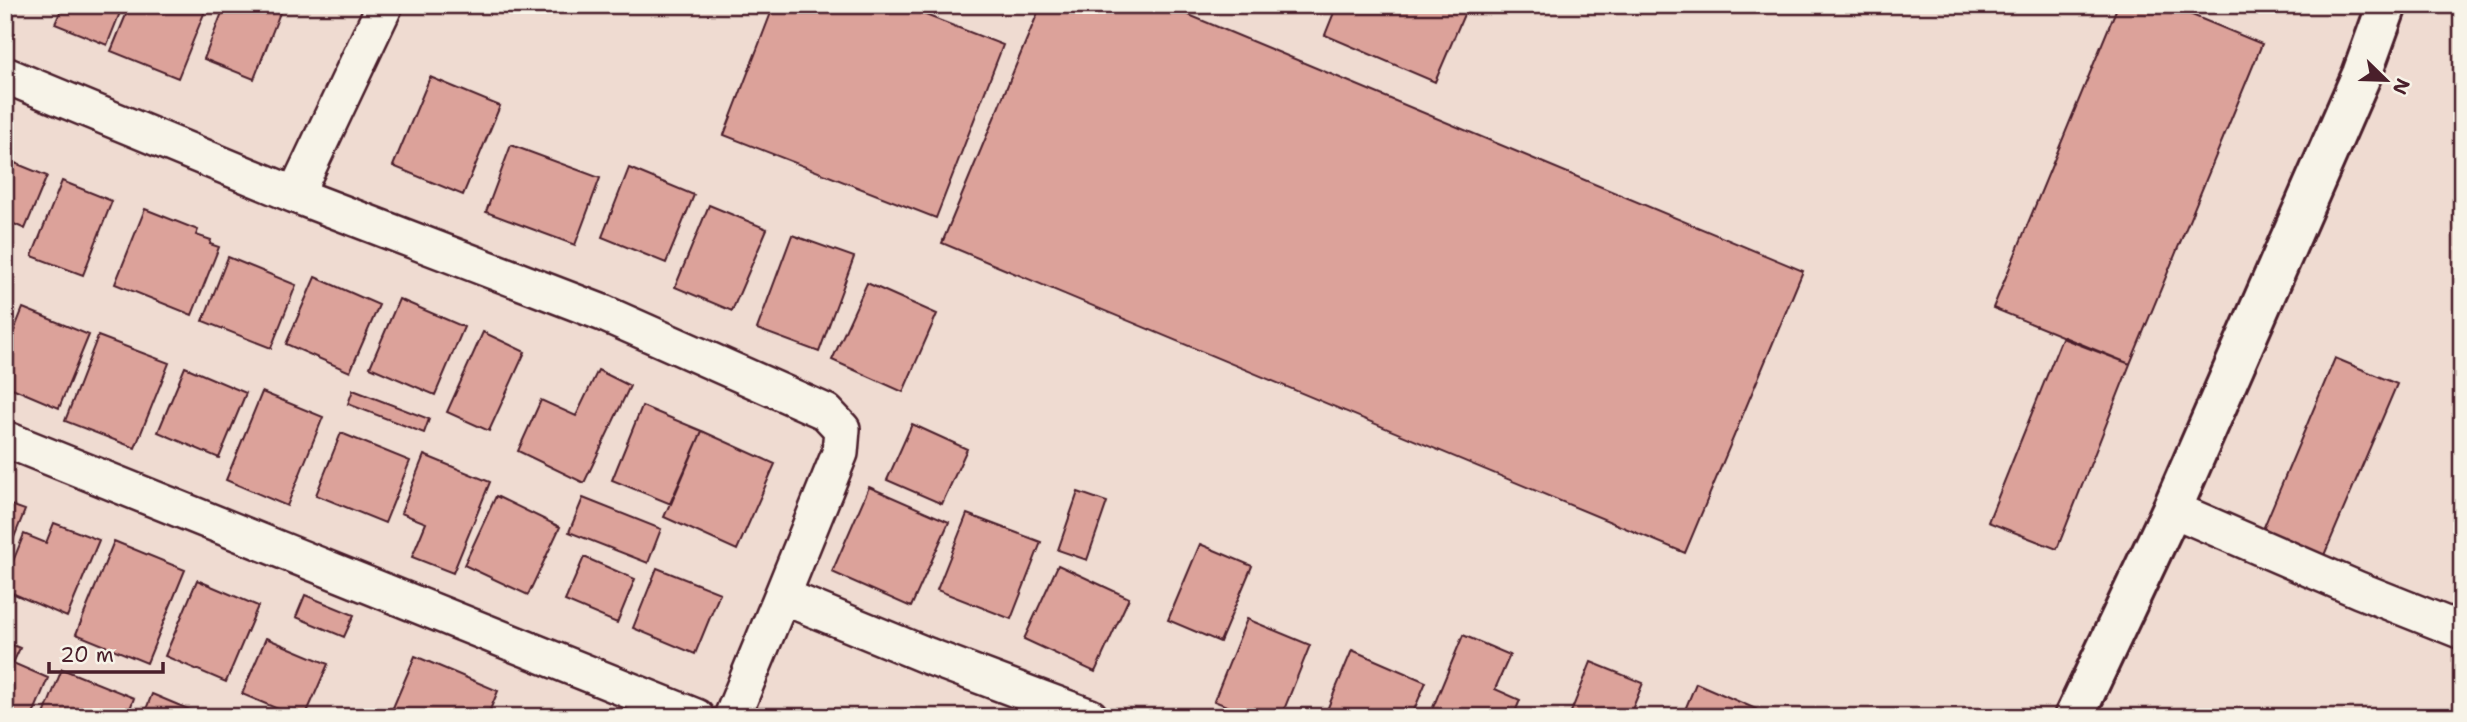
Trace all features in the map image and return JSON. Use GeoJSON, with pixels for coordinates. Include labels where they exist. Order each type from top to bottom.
{"type":"FeatureCollection","features":[{"type":"Feature","properties":{"kind":"street"},"geometry":{"type":"LineString","coordinates":[[295,195],[385,5]]}},
{"type":"Feature","properties":{"kind":"street"},"geometry":{"type":"LineString","coordinates":[[2074,717],[2172,509],[2362,74],[2387,5]]}},
{"type":"Feature","properties":{"kind":"street"},"geometry":{"type":"LineString","coordinates":[[5,75],[295,195],[603,313],[826,412],[842,429],[840,453],[732,717]]}},
{"type":"Feature","properties":{"kind":"street"},"geometry":{"type":"LineString","coordinates":[[5,439],[696,717]]}},
{"type":"Feature","properties":{"kind":"street"},"geometry":{"type":"LineString","coordinates":[[2172,509],[2359,590],[2462,631]]}},
{"type":"Feature","properties":{"kind":"street"},"geometry":{"type":"LineString","coordinates":[[782,596],[1090,717]]}},
{"type":"Feature","properties":{"kind":"building"},"geometry":{"type":"Polygon","coordinates":[[[63,5],[123,5],[107,45],[55,24],[63,5]]]}},
{"type":"Feature","properties":{"kind":"building"},"geometry":{"type":"Polygon","coordinates":[[[130,5],[207,6],[178,78],[111,51],[130,5]]]}},
{"type":"Feature","properties":{"kind":"building"},"geometry":{"type":"Polygon","coordinates":[[[225,5],[283,5],[254,79],[204,59],[225,5]]]}},
{"type":"Feature","properties":{"kind":"building"},"geometry":{"type":"Polygon","coordinates":[[[774,5],[900,5],[1003,45],[936,218],[724,135],[774,5]]]}},
{"type":"Feature","properties":{"kind":"building"},"geometry":{"type":"Polygon","coordinates":[[[1041,5],[1165,5],[1803,271],[1685,553],[942,243],[1041,5]]]}},
{"type":"Feature","properties":{"kind":"building"},"geometry":{"type":"Polygon","coordinates":[[[1337,5],[1468,5],[1435,82],[1325,35],[1337,5]]]}},
{"type":"Feature","properties":{"kind":"building"},"geometry":{"type":"Polygon","coordinates":[[[2118,5],[2168,5],[2262,44],[2130,364],[1993,308],[2118,5]]]}},
{"type":"Feature","properties":{"kind":"building"},"geometry":{"type":"Polygon","coordinates":[[[430,77],[500,106],[463,195],[393,166],[430,77]]]}},
{"type":"Feature","properties":{"kind":"building"},"geometry":{"type":"Polygon","coordinates":[[[511,145],[600,178],[575,245],[486,212],[511,145]]]}},
{"type":"Feature","properties":{"kind":"building"},"geometry":{"type":"Polygon","coordinates":[[[5,159],[47,176],[25,229],[5,220],[5,159]]]}},
{"type":"Feature","properties":{"kind":"building"},"geometry":{"type":"Polygon","coordinates":[[[629,168],[694,195],[666,263],[602,237],[629,168]]]}},
{"type":"Feature","properties":{"kind":"building"},"geometry":{"type":"Polygon","coordinates":[[[62,181],[112,201],[83,275],[32,256],[62,181]]]}},
{"type":"Feature","properties":{"kind":"building"},"geometry":{"type":"Polygon","coordinates":[[[709,205],[767,229],[732,311],[675,287],[709,205]]]}},
{"type":"Feature","properties":{"kind":"building"},"geometry":{"type":"Polygon","coordinates":[[[145,209],[198,230],[196,235],[211,240],[210,244],[219,247],[192,315],[115,284],[145,209]]]}},
{"type":"Feature","properties":{"kind":"building"},"geometry":{"type":"Polygon","coordinates":[[[792,235],[854,257],[819,352],[757,329],[792,235]]]}},
{"type":"Feature","properties":{"kind":"building"},"geometry":{"type":"Polygon","coordinates":[[[228,257],[296,285],[271,348],[203,321],[228,257]]]}},
{"type":"Feature","properties":{"kind":"building"},"geometry":{"type":"Polygon","coordinates":[[[315,277],[379,305],[350,372],[286,344],[315,277]]]}},
{"type":"Feature","properties":{"kind":"building"},"geometry":{"type":"Polygon","coordinates":[[[867,283],[937,314],[903,392],[832,360],[867,283]]]}},
{"type":"Feature","properties":{"kind":"building"},"geometry":{"type":"Polygon","coordinates":[[[399,299],[464,327],[435,395],[370,367],[399,299]]]}},
{"type":"Feature","properties":{"kind":"building"},"geometry":{"type":"Polygon","coordinates":[[[23,308],[89,335],[59,408],[5,385],[5,353],[23,308]]]}},
{"type":"Feature","properties":{"kind":"building"},"geometry":{"type":"Polygon","coordinates":[[[483,332],[525,352],[489,431],[447,412],[483,332]]]}},
{"type":"Feature","properties":{"kind":"building"},"geometry":{"type":"Polygon","coordinates":[[[98,336],[169,363],[135,448],[65,421],[98,336]]]}},
{"type":"Feature","properties":{"kind":"building"},"geometry":{"type":"Polygon","coordinates":[[[2062,338],[2130,364],[2057,549],[1988,522],[2062,338]]]}},
{"type":"Feature","properties":{"kind":"building"},"geometry":{"type":"Polygon","coordinates":[[[2335,358],[2397,384],[2322,560],[2261,534],[2335,358]]]}},
{"type":"Feature","properties":{"kind":"building"},"geometry":{"type":"Polygon","coordinates":[[[185,367],[246,393],[219,458],[158,432],[185,367]]]}},
{"type":"Feature","properties":{"kind":"building"},"geometry":{"type":"Polygon","coordinates":[[[598,370],[630,386],[584,483],[518,451],[541,400],[576,416],[598,370]]]}},
{"type":"Feature","properties":{"kind":"building"},"geometry":{"type":"Polygon","coordinates":[[[353,390],[429,419],[424,433],[348,404],[353,390]]]}},
{"type":"Feature","properties":{"kind":"building"},"geometry":{"type":"Polygon","coordinates":[[[262,392],[323,417],[287,506],[226,480],[262,392]]]}},
{"type":"Feature","properties":{"kind":"building"},"geometry":{"type":"Polygon","coordinates":[[[642,406],[702,431],[671,504],[612,480],[642,406]]]}},
{"type":"Feature","properties":{"kind":"building"},"geometry":{"type":"Polygon","coordinates":[[[912,424],[967,449],[942,504],[887,480],[912,424]]]}},
{"type":"Feature","properties":{"kind":"building"},"geometry":{"type":"Polygon","coordinates":[[[702,431],[775,464],[737,550],[664,517],[702,431]]]}},
{"type":"Feature","properties":{"kind":"building"},"geometry":{"type":"Polygon","coordinates":[[[341,433],[410,461],[385,523],[316,495],[341,433]]]}},
{"type":"Feature","properties":{"kind":"building"},"geometry":{"type":"Polygon","coordinates":[[[424,455],[490,482],[453,573],[412,557],[426,523],[401,513],[424,455]]]}},
{"type":"Feature","properties":{"kind":"building"},"geometry":{"type":"Polygon","coordinates":[[[869,487],[949,522],[911,607],[832,572],[869,487]]]}},
{"type":"Feature","properties":{"kind":"building"},"geometry":{"type":"Polygon","coordinates":[[[1078,492],[1107,502],[1087,560],[1058,550],[1078,492]]]}},
{"type":"Feature","properties":{"kind":"building"},"geometry":{"type":"Polygon","coordinates":[[[496,496],[560,527],[528,595],[464,565],[496,496]]]}},
{"type":"Feature","properties":{"kind":"building"},"geometry":{"type":"Polygon","coordinates":[[[583,498],[661,529],[648,563],[569,532],[583,498]]]}},
{"type":"Feature","properties":{"kind":"building"},"geometry":{"type":"Polygon","coordinates":[[[5,503],[25,510],[5,560],[5,503]]]}},
{"type":"Feature","properties":{"kind":"building"},"geometry":{"type":"Polygon","coordinates":[[[967,514],[1041,542],[1011,619],[937,590],[967,514]]]}},
{"type":"Feature","properties":{"kind":"building"},"geometry":{"type":"Polygon","coordinates":[[[54,523],[99,540],[67,617],[5,590],[5,581],[24,534],[46,543],[54,523]]]}},
{"type":"Feature","properties":{"kind":"building"},"geometry":{"type":"Polygon","coordinates":[[[114,541],[185,570],[147,663],[76,634],[114,541]]]}},
{"type":"Feature","properties":{"kind":"building"},"geometry":{"type":"Polygon","coordinates":[[[1200,544],[1252,566],[1220,642],[1168,620],[1200,544]]]}},
{"type":"Feature","properties":{"kind":"building"},"geometry":{"type":"Polygon","coordinates":[[[584,557],[635,579],[617,623],[565,601],[584,557]]]}},
{"type":"Feature","properties":{"kind":"building"},"geometry":{"type":"Polygon","coordinates":[[[1058,565],[1129,598],[1095,672],[1024,639],[1058,565]]]}},
{"type":"Feature","properties":{"kind":"building"},"geometry":{"type":"Polygon","coordinates":[[[657,568],[720,593],[695,654],[633,628],[657,568]]]}},
{"type":"Feature","properties":{"kind":"building"},"geometry":{"type":"Polygon","coordinates":[[[197,580],[258,606],[226,682],[165,656],[197,580]]]}},
{"type":"Feature","properties":{"kind":"building"},"geometry":{"type":"Polygon","coordinates":[[[305,595],[354,615],[344,637],[296,617],[305,595]]]}},
{"type":"Feature","properties":{"kind":"building"},"geometry":{"type":"Polygon","coordinates":[[[1247,619],[1310,645],[1281,717],[1254,717],[1214,701],[1247,619]]]}},
{"type":"Feature","properties":{"kind":"building"},"geometry":{"type":"Polygon","coordinates":[[[1463,635],[1510,655],[1495,689],[1520,700],[1513,717],[1429,717],[1463,635]]]}},
{"type":"Feature","properties":{"kind":"building"},"geometry":{"type":"Polygon","coordinates":[[[266,638],[328,664],[305,717],[297,717],[242,694],[266,638]]]}},
{"type":"Feature","properties":{"kind":"building"},"geometry":{"type":"Polygon","coordinates":[[[5,642],[20,648],[13,663],[48,678],[32,717],[5,717],[5,642]]]}},
{"type":"Feature","properties":{"kind":"building"},"geometry":{"type":"Polygon","coordinates":[[[1352,650],[1426,682],[1411,717],[1324,717],[1352,650]]]}},
{"type":"Feature","properties":{"kind":"building"},"geometry":{"type":"Polygon","coordinates":[[[415,656],[498,691],[487,717],[389,717],[415,656]]]}},
{"type":"Feature","properties":{"kind":"building"},"geometry":{"type":"Polygon","coordinates":[[[1591,662],[1643,683],[1629,717],[1569,717],[1591,662]]]}},
{"type":"Feature","properties":{"kind":"building"},"geometry":{"type":"Polygon","coordinates":[[[62,669],[134,698],[127,717],[43,717],[62,669]]]}},
{"type":"Feature","properties":{"kind":"building"},"geometry":{"type":"Polygon","coordinates":[[[1696,683],[1756,709],[1752,717],[1682,717],[1696,683]]]}},
{"type":"Feature","properties":{"kind":"building"},"geometry":{"type":"Polygon","coordinates":[[[152,694],[207,717],[143,717],[152,694]]]}}]}
